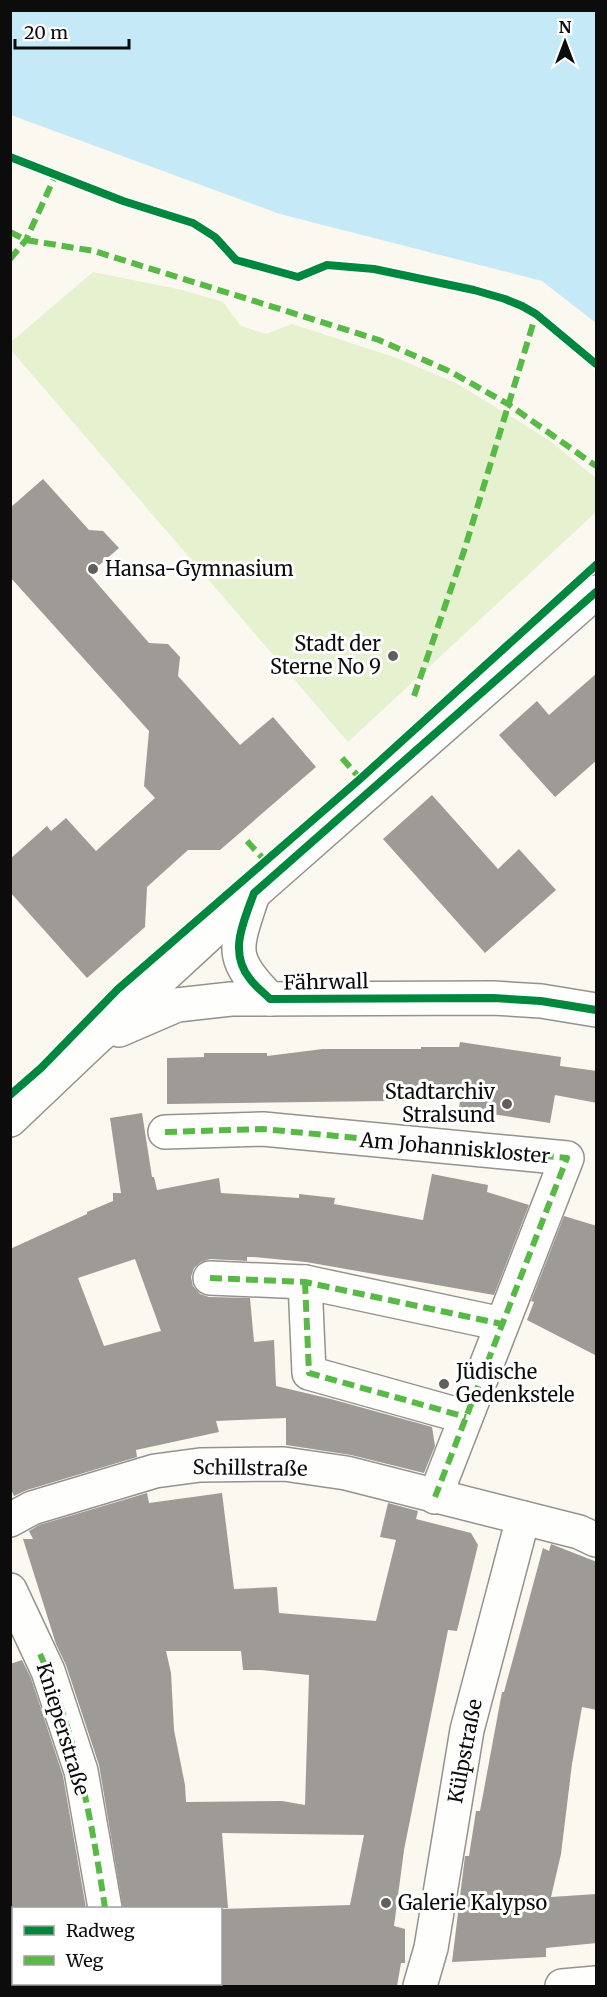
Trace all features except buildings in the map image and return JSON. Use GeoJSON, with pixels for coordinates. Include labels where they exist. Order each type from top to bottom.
{"type":"FeatureCollection","features":[{"type":"Feature","properties":{"kind":"street","name":"Fährwall"},"geometry":{"type":"LineString","coordinates":[[10,1120],[254,893],[597,592]]}},
{"type":"Feature","properties":{"kind":"street","name":"Fährwall"},"geometry":{"type":"LineString","coordinates":[[254,893],[237,948],[240,961],[249,978],[270,999]]}},
{"type":"Feature","properties":{"kind":"street","name":"Fährwall"},"geometry":{"type":"LineString","coordinates":[[90,1044],[136,1021],[177,1005],[231,999],[493,998],[541,1001],[597,1010]]}},
{"type":"Feature","properties":{"kind":"street","name":"Am Johanniskloster"},"geometry":{"type":"LineString","coordinates":[[165,1132],[263,1129],[567,1158],[435,1497]]}},
{"type":"Feature","properties":{"kind":"street"},"geometry":{"type":"LineString","coordinates":[[210,1278],[305,1282],[502,1324]]}},
{"type":"Feature","properties":{"kind":"street"},"geometry":{"type":"LineString","coordinates":[[305,1282],[309,1373],[466,1417]]}},
{"type":"Feature","properties":{"kind":"street","name":"Schillstraße"},"geometry":{"type":"LineString","coordinates":[[10,1520],[32,1508],[155,1471],[200,1465],[284,1464],[346,1473],[523,1518],[597,1540]]}},
{"type":"Feature","properties":{"kind":"street","name":"Külpstraße"},"geometry":{"type":"LineString","coordinates":[[420,1986],[431,1948],[467,1730],[523,1518]]}},
{"type":"Feature","properties":{"kind":"street","name":"Knieperstraße"},"geometry":{"type":"LineString","coordinates":[[10,1590],[48,1671],[81,1771],[105,1907]]}},
{"type":"Feature","properties":{"kind":"street"},"geometry":{"type":"LineString","coordinates":[[562,1986],[597,1983]]}},
{"type":"Feature","properties":{"kind":"green space"},"geometry":{"type":"Polygon","coordinates":[[[93,272],[182,290],[223,302],[241,326],[266,334],[292,324],[394,357],[456,383],[550,441],[596,478],[596,512],[348,742],[11,350],[11,342],[93,272]]]}},
{"type":"Feature","properties":{"kind":"water"},"geometry":{"type":"Polygon","coordinates":[[[11,10],[596,11],[596,323],[542,281],[280,214],[11,115],[11,10]]]}},
{"type":"Feature","properties":{"kind":"marked path"},"geometry":{"type":"LineString","coordinates":[[10,259],[26,240],[56,174]]}},
{"type":"Feature","properties":{"kind":"marked path"},"geometry":{"type":"LineString","coordinates":[[10,232],[26,240],[94,251],[379,340],[451,372],[508,404],[596,466]]}},
{"type":"Feature","properties":{"kind":"marked path"},"geometry":{"type":"LineString","coordinates":[[414,696],[464,551],[536,314]]}},
{"type":"Feature","properties":{"kind":"marked path"},"geometry":{"type":"LineString","coordinates":[[342,758],[364,783]]}},
{"type":"Feature","properties":{"kind":"marked path"},"geometry":{"type":"LineString","coordinates":[[247,841],[268,864]]}},
{"type":"Feature","properties":{"kind":"marked path"},"geometry":{"type":"LineString","coordinates":[[165,1132],[263,1129],[567,1158],[435,1497]]}},
{"type":"Feature","properties":{"kind":"marked path"},"geometry":{"type":"LineString","coordinates":[[210,1278],[305,1282],[502,1324]]}},
{"type":"Feature","properties":{"kind":"marked path"},"geometry":{"type":"LineString","coordinates":[[305,1282],[309,1373],[466,1417]]}},
{"type":"Feature","properties":{"kind":"marked path"},"geometry":{"type":"LineString","coordinates":[[40,1654],[53,1684],[73,1747],[94,1843],[105,1907]]}},
{"type":"Feature","properties":{"kind":"cycle path"},"geometry":{"type":"LineString","coordinates":[[10,157],[123,201],[193,223],[215,237],[236,260],[298,277],[327,265],[374,269],[474,290],[505,299],[536,314],[596,364]]}},
{"type":"Feature","properties":{"kind":"cycle path"},"geometry":{"type":"LineString","coordinates":[[10,1095],[41,1068],[118,989],[360,779],[596,565]]}},
{"type":"Feature","properties":{"kind":"cycle path"},"geometry":{"type":"LineString","coordinates":[[596,592],[254,893],[243,925],[239,947],[243,969],[252,982],[270,999],[493,998],[541,1001],[596,1010]]}},
{"type":"Feature","properties":{"kind":"place","name":"Hansa-Gymnasium"},"geometry":{"type":"Point","coordinates":[93,569]}},
{"type":"Feature","properties":{"kind":"place","name":"Stadt der Sterne No 9"},"geometry":{"type":"Point","coordinates":[393,656]}},
{"type":"Feature","properties":{"kind":"place","name":"Stadtarchiv Stralsund"},"geometry":{"type":"Point","coordinates":[507,1104]}},
{"type":"Feature","properties":{"kind":"place","name":"Jüdische Gedenkstele"},"geometry":{"type":"Point","coordinates":[444,1384]}},
{"type":"Feature","properties":{"kind":"place","name":"Galerie Kalypso"},"geometry":{"type":"Point","coordinates":[386,1903]}}]}
